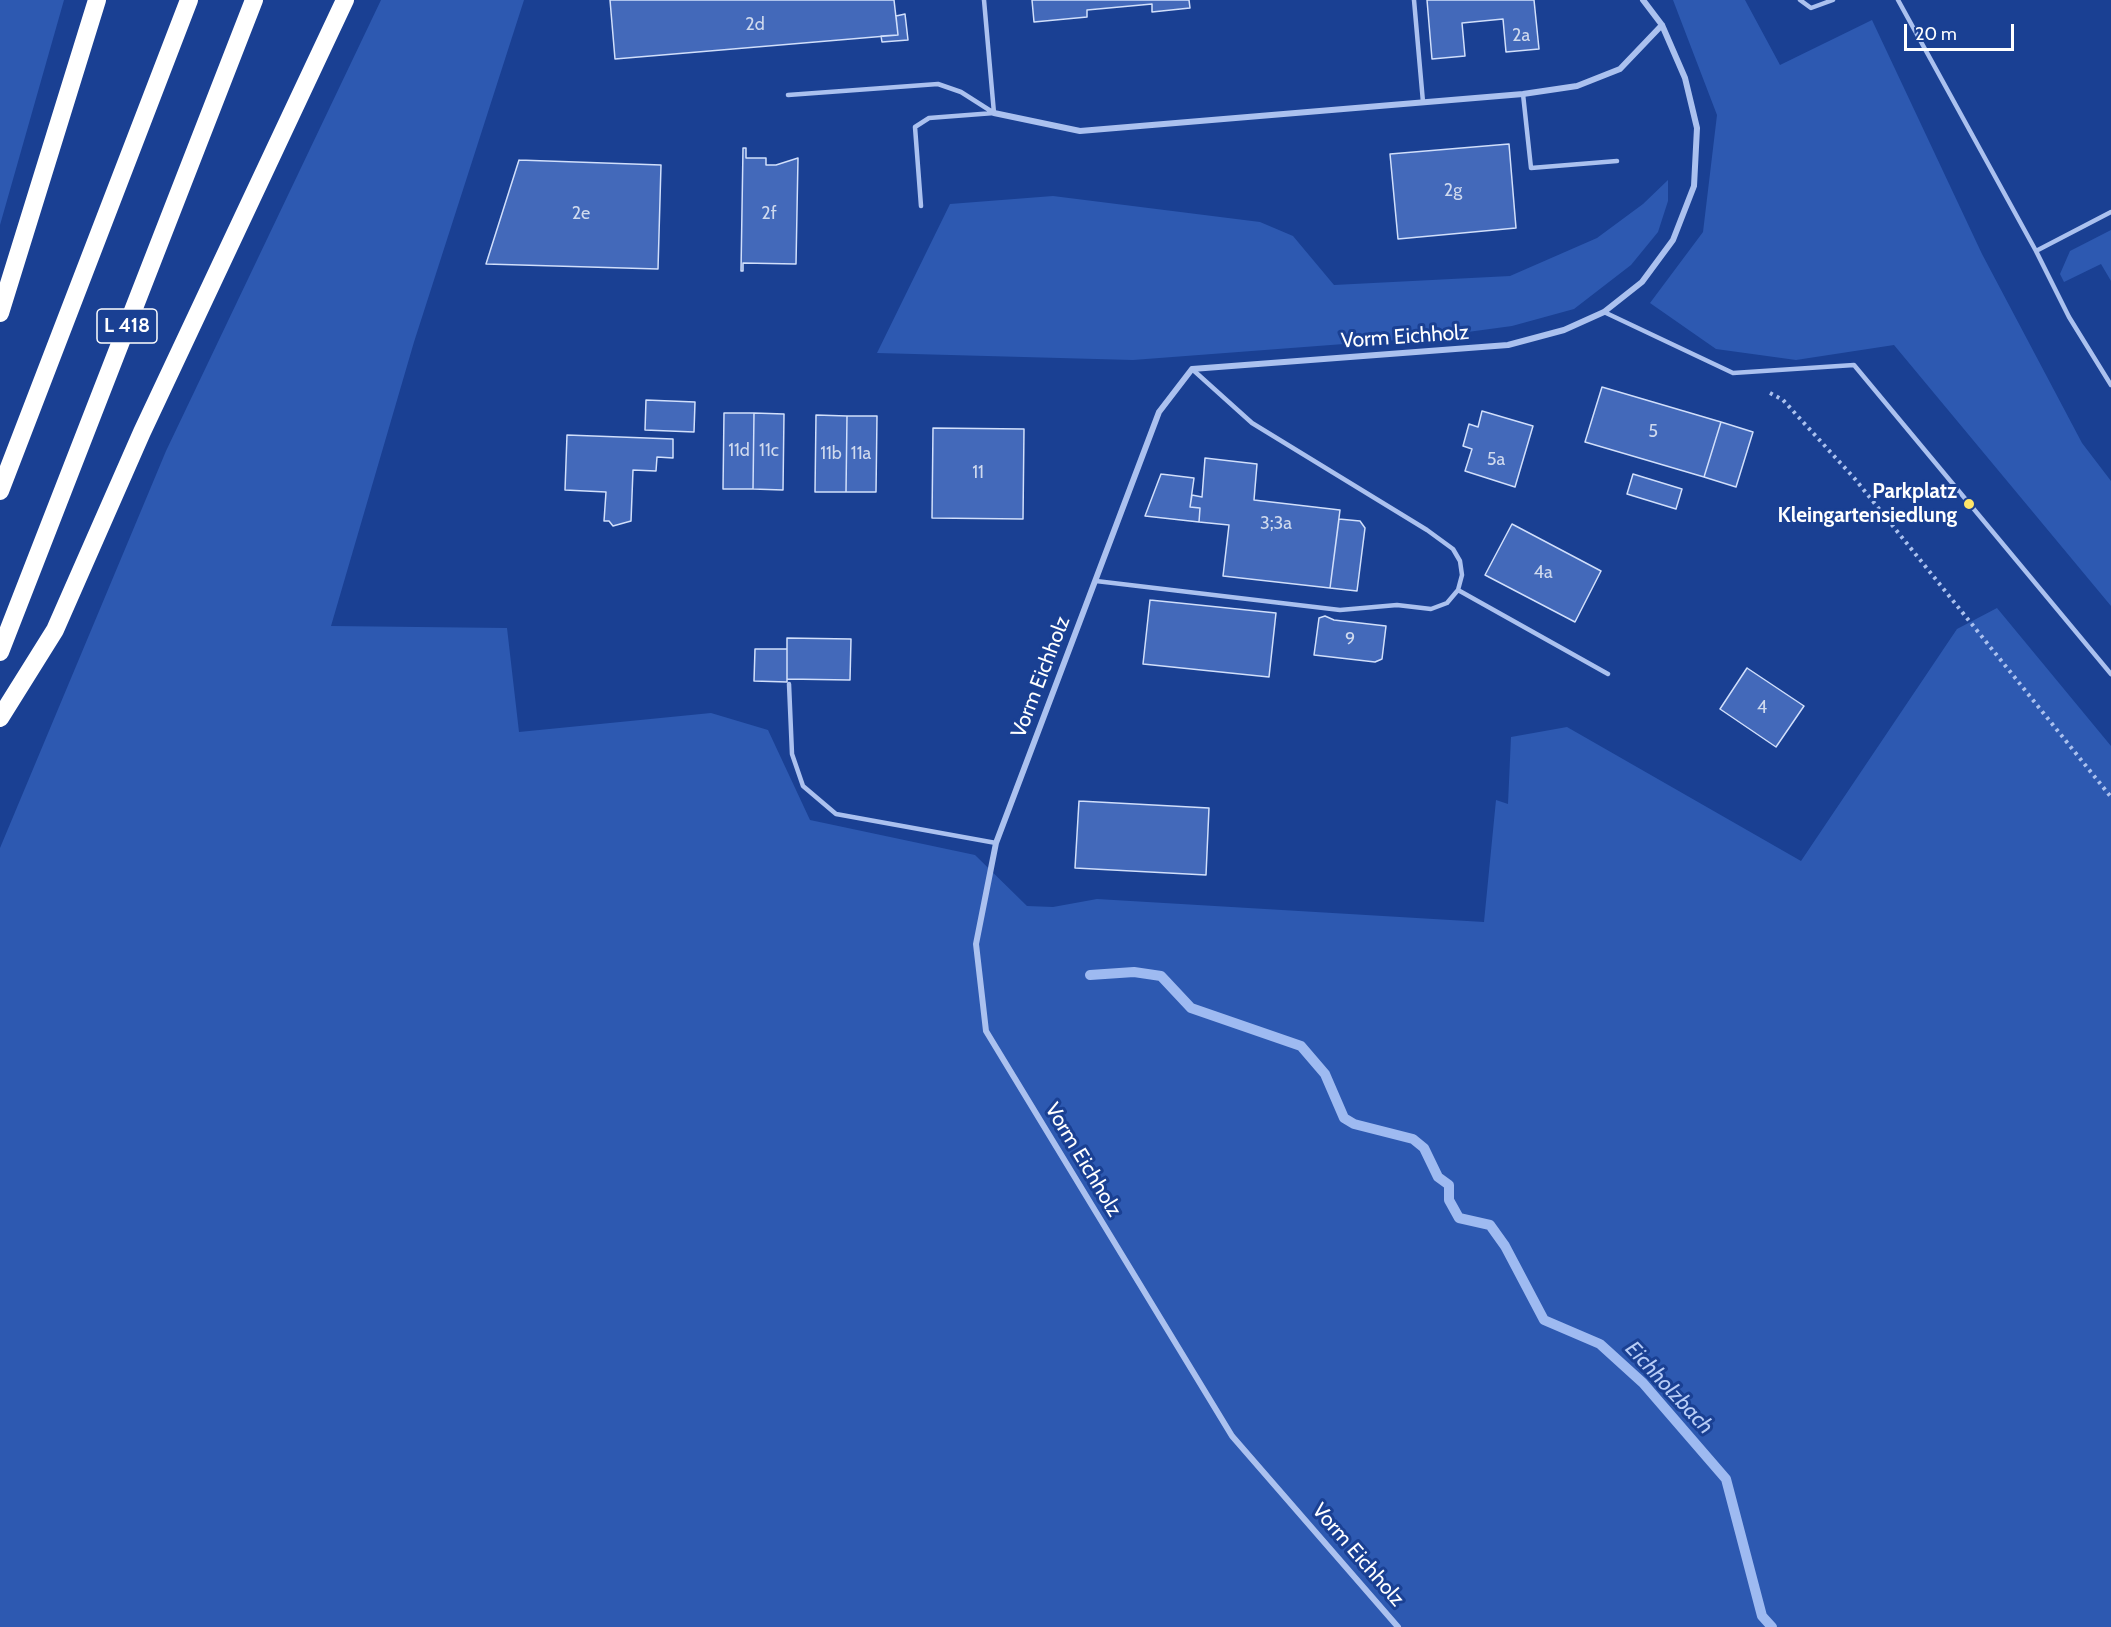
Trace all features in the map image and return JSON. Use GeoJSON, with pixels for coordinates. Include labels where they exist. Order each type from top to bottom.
{"type":"FeatureCollection","features":[{"type":"Feature","properties":{"kind":"highway"},"geometry":{"type":"LineString","coordinates":[[0,314],[97,0]]}},
{"type":"Feature","properties":{"kind":"highway","name":"L 418"},"geometry":{"type":"LineString","coordinates":[[0,491],[189,0]]}},
{"type":"Feature","properties":{"kind":"highway","name":"L 418"},"geometry":{"type":"LineString","coordinates":[[0,652],[254,0]]}},
{"type":"Feature","properties":{"kind":"highway"},"geometry":{"type":"LineString","coordinates":[[0,718],[55,630],[147,421],[345,0]]}},
{"type":"Feature","properties":{"kind":"street","name":"Vorm Eichholz"},"geometry":{"type":"LineString","coordinates":[[1398,1627],[1232,1436],[986,1031],[976,944],[996,843],[1160,412],[1192,369],[1508,345],[1564,330],[1604,312],[1642,282],[1673,240],[1694,186],[1697,128],[1685,78],[1662,25],[1643,0]]}},
{"type":"Feature","properties":{"kind":"street"},"geometry":{"type":"LineString","coordinates":[[994,113],[1080,131],[1523,94],[1577,86],[1620,69],[1662,25]]}},
{"type":"Feature","properties":{"kind":"lane"},"geometry":{"type":"LineString","coordinates":[[984,0],[994,113]]}},
{"type":"Feature","properties":{"kind":"lane"},"geometry":{"type":"LineString","coordinates":[[1414,0],[1423,102]]}},
{"type":"Feature","properties":{"kind":"lane"},"geometry":{"type":"LineString","coordinates":[[1800,0],[1811,9],[1833,0]]}},
{"type":"Feature","properties":{"kind":"lane"},"geometry":{"type":"LineString","coordinates":[[1898,0],[2036,251],[2069,317],[2111,385]]}},
{"type":"Feature","properties":{"kind":"lane"},"geometry":{"type":"LineString","coordinates":[[788,95],[938,84],[961,92],[994,113]]}},
{"type":"Feature","properties":{"kind":"lane"},"geometry":{"type":"LineString","coordinates":[[1523,94],[1531,168],[1617,161]]}},
{"type":"Feature","properties":{"kind":"lane"},"geometry":{"type":"LineString","coordinates":[[921,206],[915,127],[929,118],[994,113]]}},
{"type":"Feature","properties":{"kind":"lane"},"geometry":{"type":"LineString","coordinates":[[2036,251],[2111,213]]}},
{"type":"Feature","properties":{"kind":"lane"},"geometry":{"type":"LineString","coordinates":[[1604,312],[1733,373],[1854,365],[2111,674]]}},
{"type":"Feature","properties":{"kind":"lane"},"geometry":{"type":"LineString","coordinates":[[1096,581],[1340,610],[1397,605],[1431,609],[1447,603],[1458,590],[1462,575],[1460,561],[1453,549],[1427,530],[1252,423],[1192,369]]}},
{"type":"Feature","properties":{"kind":"lane"},"geometry":{"type":"LineString","coordinates":[[1458,590],[1608,674]]}},
{"type":"Feature","properties":{"kind":"lane"},"geometry":{"type":"LineString","coordinates":[[789,684],[792,754],[803,786],[836,814],[996,843]]}},
{"type":"Feature","properties":{"kind":"path"},"geometry":{"type":"LineString","coordinates":[[1733,373],[1783,400],[1855,479],[2111,797]]}},
{"type":"Feature","properties":{"kind":"shaded area"},"geometry":{"type":"Polygon","coordinates":[[[0,0],[64,0],[0,225],[0,0]]]}},
{"type":"Feature","properties":{"kind":"shaded area"},"geometry":{"type":"Polygon","coordinates":[[[381,0],[524,0],[414,342],[331,626],[507,628],[519,732],[711,713],[768,730],[810,820],[975,855],[1027,906],[1053,907],[1097,899],[1484,922],[1496,800],[1508,804],[1511,737],[1567,727],[1801,861],[1957,629],[1997,608],[2111,746],[2111,1627],[0,1627],[0,848],[166,451],[381,0]]]}},
{"type":"Feature","properties":{"kind":"shaded area"},"geometry":{"type":"Polygon","coordinates":[[[1673,0],[1745,0],[1780,65],[1872,20],[1982,254],[2082,443],[2111,481],[2111,606],[1894,345],[1796,360],[1716,349],[1650,303],[1703,232],[1717,115],[1673,0]]]}},
{"type":"Feature","properties":{"kind":"shaded area"},"geometry":{"type":"Polygon","coordinates":[[[1668,180],[1668,201],[1658,232],[1631,265],[1574,309],[1512,326],[1423,338],[1133,360],[877,353],[950,204],[1053,196],[1260,222],[1293,236],[1334,285],[1510,276],[1597,238],[1643,204],[1668,180]]]}},
{"type":"Feature","properties":{"kind":"shaded area"},"geometry":{"type":"Polygon","coordinates":[[[2111,230],[2111,281],[2101,264],[2064,282],[2060,274],[2070,251],[2111,230]]]}},
{"type":"Feature","properties":{"kind":"building"},"geometry":{"type":"Polygon","coordinates":[[[610,0],[894,0],[898,35],[615,59],[610,0]]]}},
{"type":"Feature","properties":{"kind":"building"},"geometry":{"type":"Polygon","coordinates":[[[1032,0],[1189,0],[1190,8],[1152,12],[1152,4],[1087,10],[1087,17],[1034,22],[1032,0]]]}},
{"type":"Feature","properties":{"kind":"building"},"geometry":{"type":"Polygon","coordinates":[[[1427,0],[1534,0],[1539,49],[1506,52],[1503,19],[1462,23],[1465,56],[1432,59],[1427,0]]]}},
{"type":"Feature","properties":{"kind":"building"},"geometry":{"type":"Polygon","coordinates":[[[905,14],[908,40],[882,42],[881,36],[898,35],[896,16],[905,14]]]}},
{"type":"Feature","properties":{"kind":"building"},"geometry":{"type":"Polygon","coordinates":[[[1509,144],[1516,228],[1398,239],[1390,154],[1509,144]]]}},
{"type":"Feature","properties":{"kind":"building"},"geometry":{"type":"Polygon","coordinates":[[[743,148],[746,148],[746,158],[766,158],[766,165],[776,165],[798,158],[796,264],[743,263],[743,271],[741,271],[743,148]]]}},
{"type":"Feature","properties":{"kind":"building"},"geometry":{"type":"Polygon","coordinates":[[[519,160],[661,165],[658,269],[486,264],[519,160]]]}},
{"type":"Feature","properties":{"kind":"building"},"geometry":{"type":"Polygon","coordinates":[[[1602,387],[1721,422],[1704,477],[1585,442],[1602,387]]]}},
{"type":"Feature","properties":{"kind":"building"},"geometry":{"type":"Polygon","coordinates":[[[646,400],[695,402],[694,432],[645,430],[646,400]]]}},
{"type":"Feature","properties":{"kind":"building"},"geometry":{"type":"Polygon","coordinates":[[[1482,411],[1533,426],[1515,487],[1465,471],[1472,449],[1463,446],[1469,424],[1478,427],[1482,411]]]}},
{"type":"Feature","properties":{"kind":"building"},"geometry":{"type":"Polygon","coordinates":[[[724,413],[754,413],[753,489],[723,489],[724,413]]]}},
{"type":"Feature","properties":{"kind":"building"},"geometry":{"type":"Polygon","coordinates":[[[754,413],[784,414],[783,490],[753,489],[754,413]]]}},
{"type":"Feature","properties":{"kind":"building"},"geometry":{"type":"Polygon","coordinates":[[[816,415],[847,416],[846,492],[815,492],[816,415]]]}},
{"type":"Feature","properties":{"kind":"building"},"geometry":{"type":"Polygon","coordinates":[[[847,416],[877,416],[876,492],[846,492],[847,416]]]}},
{"type":"Feature","properties":{"kind":"building"},"geometry":{"type":"Polygon","coordinates":[[[1721,422],[1753,432],[1736,487],[1704,477],[1721,422]]]}},
{"type":"Feature","properties":{"kind":"building"},"geometry":{"type":"Polygon","coordinates":[[[933,428],[1024,429],[1023,519],[932,518],[933,428]]]}},
{"type":"Feature","properties":{"kind":"building"},"geometry":{"type":"Polygon","coordinates":[[[567,435],[673,439],[673,458],[657,457],[656,471],[633,470],[631,521],[613,526],[609,521],[604,521],[606,492],[565,490],[567,435]]]}},
{"type":"Feature","properties":{"kind":"building"},"geometry":{"type":"Polygon","coordinates":[[[1205,458],[1257,464],[1254,500],[1340,510],[1330,588],[1223,576],[1229,525],[1199,522],[1200,508],[1190,507],[1192,495],[1202,497],[1205,458]]]}},
{"type":"Feature","properties":{"kind":"building"},"geometry":{"type":"Polygon","coordinates":[[[1161,474],[1194,478],[1190,507],[1200,508],[1199,522],[1145,516],[1161,474]]]}},
{"type":"Feature","properties":{"kind":"building"},"geometry":{"type":"Polygon","coordinates":[[[1633,474],[1682,489],[1676,509],[1627,494],[1633,474]]]}},
{"type":"Feature","properties":{"kind":"building"},"geometry":{"type":"Polygon","coordinates":[[[1339,519],[1360,521],[1365,528],[1357,591],[1330,588],[1339,519]]]}},
{"type":"Feature","properties":{"kind":"building"},"geometry":{"type":"Polygon","coordinates":[[[1512,524],[1601,571],[1575,622],[1485,575],[1512,524]]]}},
{"type":"Feature","properties":{"kind":"building"},"geometry":{"type":"Polygon","coordinates":[[[1150,600],[1276,613],[1269,677],[1143,664],[1150,600]]]}},
{"type":"Feature","properties":{"kind":"building"},"geometry":{"type":"Polygon","coordinates":[[[1325,616],[1334,620],[1386,626],[1382,659],[1375,662],[1314,655],[1319,618],[1325,616]]]}},
{"type":"Feature","properties":{"kind":"building"},"geometry":{"type":"Polygon","coordinates":[[[787,638],[851,639],[850,680],[787,679],[787,638]]]}},
{"type":"Feature","properties":{"kind":"building"},"geometry":{"type":"Polygon","coordinates":[[[755,649],[787,649],[787,682],[754,681],[755,649]]]}},
{"type":"Feature","properties":{"kind":"building"},"geometry":{"type":"Polygon","coordinates":[[[1747,668],[1804,706],[1776,747],[1720,709],[1747,668]]]}},
{"type":"Feature","properties":{"kind":"building"},"geometry":{"type":"Polygon","coordinates":[[[1079,801],[1209,808],[1206,875],[1075,868],[1079,801]]]}},
{"type":"Feature","properties":{"kind":"waterway","name":"Eichholzbach"},"geometry":{"type":"LineString","coordinates":[[1090,975],[1134,972],[1161,976],[1191,1008],[1301,1046],[1325,1074],[1344,1118],[1354,1124],[1413,1139],[1424,1148],[1438,1177],[1449,1185],[1449,1200],[1459,1218],[1490,1225],[1505,1246],[1544,1320],[1600,1344],[1643,1383],[1726,1479],[1762,1616],[1772,1627]]}},
{"type":"Feature","properties":{"kind":"place","name":"Parkplatz Kleingartensiedlung"},"geometry":{"type":"Point","coordinates":[1969,504]}}]}
